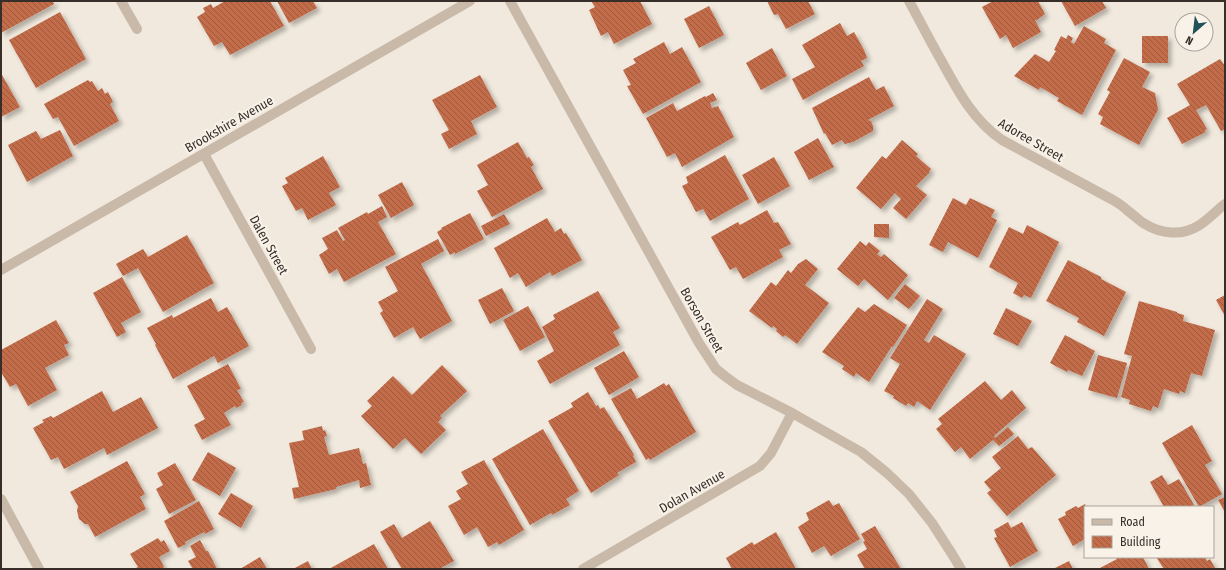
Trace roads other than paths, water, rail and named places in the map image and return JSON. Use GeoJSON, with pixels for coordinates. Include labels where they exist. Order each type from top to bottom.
{"type":"FeatureCollection","features":[{"type":"Feature","properties":{"kind":"street"},"geometry":{"type":"LineString","coordinates":[[121,1],[137,29]]}},
{"type":"Feature","properties":{"kind":"street","name":"Brookshire Avenue"},"geometry":{"type":"LineString","coordinates":[[1,270],[470,1]]}},
{"type":"Feature","properties":{"kind":"street","name":"Borson Street"},"geometry":{"type":"LineString","coordinates":[[510,1],[699,343],[716,369],[737,385],[792,413],[861,452],[887,472],[909,494],[932,523],[961,569]]}},
{"type":"Feature","properties":{"kind":"street","name":"Adoree Street"},"geometry":{"type":"LineString","coordinates":[[909,1],[962,98],[980,123],[1002,140],[1113,200],[1146,226],[1172,233],[1181,232],[1199,226],[1225,204]]}},
{"type":"Feature","properties":{"kind":"street","name":"Dalen Street"},"geometry":{"type":"LineString","coordinates":[[204,154],[311,349]]}},
{"type":"Feature","properties":{"kind":"street","name":"Dolan Avenue"},"geometry":{"type":"LineString","coordinates":[[583,569],[760,466],[772,453],[792,413]]}},
{"type":"Feature","properties":{"kind":"street"},"geometry":{"type":"LineString","coordinates":[[1,499],[39,569]]}}]}
